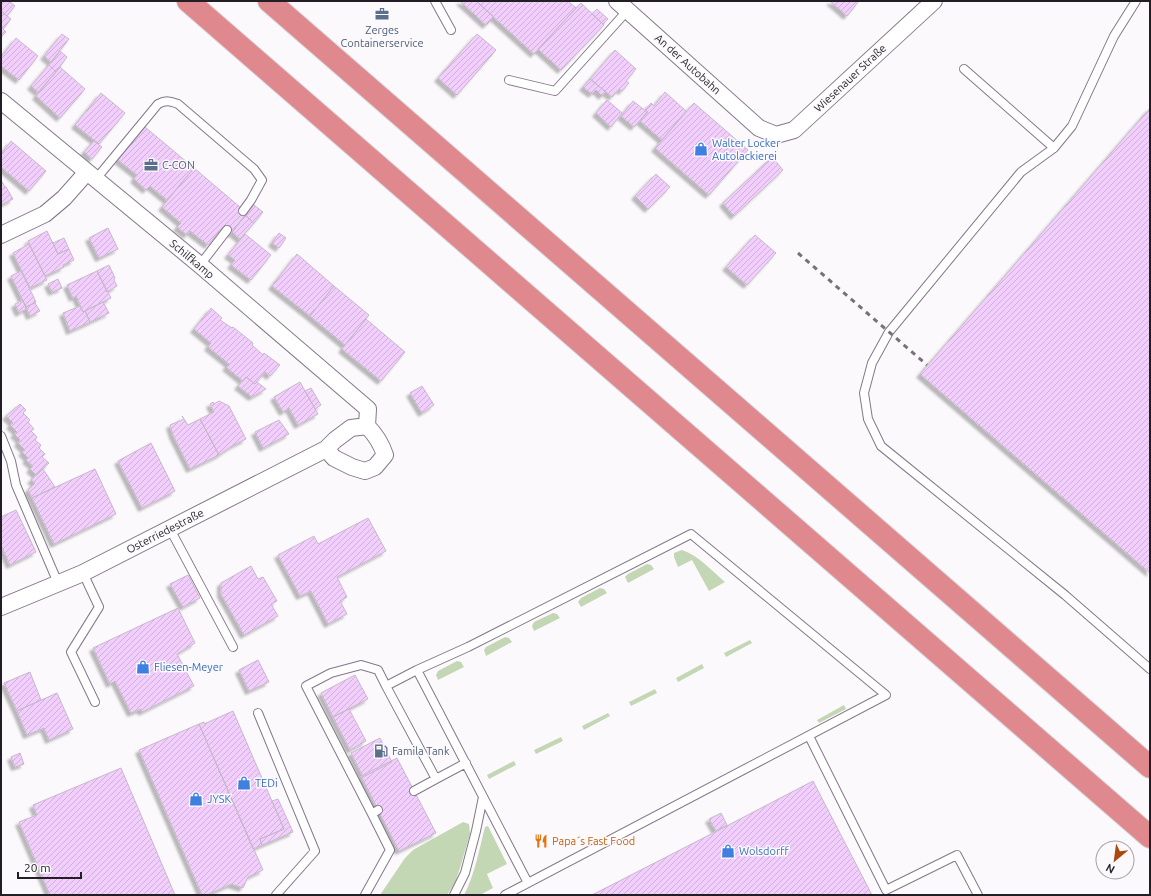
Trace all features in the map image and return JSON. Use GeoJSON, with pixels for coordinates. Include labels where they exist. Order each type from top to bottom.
{"type":"FeatureCollection","features":[{"type":"Feature","properties":{"kind":"highway"},"geometry":{"type":"LineString","coordinates":[[188,1],[1150,837]]}},
{"type":"Feature","properties":{"kind":"highway"},"geometry":{"type":"LineString","coordinates":[[269,1],[1150,767]]}},
{"type":"Feature","properties":{"kind":"street","name":"Wiesenauer Straße"},"geometry":{"type":"LineString","coordinates":[[759,128],[776,135],[794,130],[934,1]]}},
{"type":"Feature","properties":{"kind":"street","name":"An der Autobahn"},"geometry":{"type":"LineString","coordinates":[[622,6],[759,128]]}},
{"type":"Feature","properties":{"kind":"street","name":"Schilfkamp"},"geometry":{"type":"LineString","coordinates":[[1,101],[200,265],[368,409],[367,426]]}},
{"type":"Feature","properties":{"kind":"street"},"geometry":{"type":"LineString","coordinates":[[1,235],[46,214],[92,176]]}},
{"type":"Feature","properties":{"kind":"street"},"geometry":{"type":"LineString","coordinates":[[326,449],[334,458],[352,468],[365,471],[375,467],[385,456],[382,445],[367,426]]}},
{"type":"Feature","properties":{"kind":"street","name":"Osterriedestraße"},"geometry":{"type":"LineString","coordinates":[[1,607],[83,573],[326,449],[334,440],[351,428],[367,426]]}},
{"type":"Feature","properties":{"kind":"lane"},"geometry":{"type":"LineString","coordinates":[[435,1],[451,30]]}},
{"type":"Feature","properties":{"kind":"lane"},"geometry":{"type":"LineString","coordinates":[[1136,1],[1114,36],[1072,126],[1054,148],[1021,172],[889,332],[872,363],[864,393],[868,419],[881,446],[1064,595],[1150,669]]}},
{"type":"Feature","properties":{"kind":"lane"},"geometry":{"type":"LineString","coordinates":[[509,80],[555,91],[622,6]]}},
{"type":"Feature","properties":{"kind":"lane"},"geometry":{"type":"LineString","coordinates":[[964,68],[1054,148]]}},
{"type":"Feature","properties":{"kind":"lane"},"geometry":{"type":"LineString","coordinates":[[92,176],[158,104],[165,101],[172,101],[178,104],[254,169],[262,180],[251,200],[243,210]]}},
{"type":"Feature","properties":{"kind":"lane"},"geometry":{"type":"LineString","coordinates":[[200,265],[227,230]]}},
{"type":"Feature","properties":{"kind":"lane"},"geometry":{"type":"LineString","coordinates":[[1,436],[11,461],[16,485],[58,584]]}},
{"type":"Feature","properties":{"kind":"lane"},"geometry":{"type":"LineString","coordinates":[[170,529],[233,647]]}},
{"type":"Feature","properties":{"kind":"lane"},"geometry":{"type":"LineString","coordinates":[[386,686],[468,647],[691,534],[886,695],[505,895]]}},
{"type":"Feature","properties":{"kind":"lane"},"geometry":{"type":"LineString","coordinates":[[83,573],[98,607],[71,652],[95,702]]}},
{"type":"Feature","properties":{"kind":"lane"},"geometry":{"type":"LineString","coordinates":[[365,895],[390,850],[375,812],[306,686],[332,672],[361,665],[378,670],[436,779]]}},
{"type":"Feature","properties":{"kind":"lane"},"geometry":{"type":"LineString","coordinates":[[417,670],[528,883]]}},
{"type":"Feature","properties":{"kind":"lane"},"geometry":{"type":"LineString","coordinates":[[258,713],[316,851],[276,895]]}},
{"type":"Feature","properties":{"kind":"lane"},"geometry":{"type":"LineString","coordinates":[[809,736],[886,890],[957,855],[978,895]]}},
{"type":"Feature","properties":{"kind":"lane"},"geometry":{"type":"LineString","coordinates":[[414,791],[466,763]]}},
{"type":"Feature","properties":{"kind":"lane"},"geometry":{"type":"LineString","coordinates":[[454,895],[465,873],[484,797]]}},
{"type":"Feature","properties":{"kind":"green space"},"geometry":{"type":"Polygon","coordinates":[[[682,550],[710,568],[725,582],[709,591],[692,560],[678,567],[674,553],[682,550]]]}},
{"type":"Feature","properties":{"kind":"green space"},"geometry":{"type":"Polygon","coordinates":[[[647,564],[651,565],[654,569],[628,583],[625,577],[628,574],[647,564]]]}},
{"type":"Feature","properties":{"kind":"green space"},"geometry":{"type":"Polygon","coordinates":[[[600,588],[604,589],[607,593],[581,607],[578,602],[581,598],[600,588]]]}},
{"type":"Feature","properties":{"kind":"green space"},"geometry":{"type":"Polygon","coordinates":[[[553,613],[557,614],[560,618],[534,631],[532,626],[534,622],[553,613]]]}},
{"type":"Feature","properties":{"kind":"green space"},"geometry":{"type":"Polygon","coordinates":[[[505,637],[509,638],[512,642],[486,656],[484,650],[486,647],[505,637]]]}},
{"type":"Feature","properties":{"kind":"green space"},"geometry":{"type":"Polygon","coordinates":[[[750,640],[752,643],[726,657],[724,653],[750,640]]]}},
{"type":"Feature","properties":{"kind":"green space"},"geometry":{"type":"Polygon","coordinates":[[[457,661],[461,662],[464,667],[438,680],[436,675],[438,671],[457,661]]]}},
{"type":"Feature","properties":{"kind":"green space"},"geometry":{"type":"Polygon","coordinates":[[[702,664],[704,668],[678,682],[676,678],[702,664]]]}},
{"type":"Feature","properties":{"kind":"green space"},"geometry":{"type":"Polygon","coordinates":[[[655,689],[657,693],[631,706],[629,702],[655,689]]]}},
{"type":"Feature","properties":{"kind":"green space"},"geometry":{"type":"Polygon","coordinates":[[[844,705],[846,709],[819,723],[817,720],[844,705]]]}},
{"type":"Feature","properties":{"kind":"green space"},"geometry":{"type":"Polygon","coordinates":[[[608,713],[610,716],[584,730],[582,726],[608,713]]]}},
{"type":"Feature","properties":{"kind":"green space"},"geometry":{"type":"Polygon","coordinates":[[[561,737],[563,741],[536,754],[534,750],[561,737]]]}},
{"type":"Feature","properties":{"kind":"green space"},"geometry":{"type":"Polygon","coordinates":[[[514,761],[516,765],[489,779],[487,775],[514,761]]]}},
{"type":"Feature","properties":{"kind":"green space"},"geometry":{"type":"Polygon","coordinates":[[[463,822],[469,824],[470,834],[455,883],[447,895],[380,895],[405,858],[413,850],[463,822]]]}},
{"type":"Feature","properties":{"kind":"green space"},"geometry":{"type":"Polygon","coordinates":[[[488,826],[507,864],[487,874],[493,888],[480,895],[464,895],[474,870],[485,827],[488,826]]]}},
{"type":"Feature","properties":{"kind":"building"},"geometry":{"type":"Polygon","coordinates":[[[1,1],[9,1],[15,6],[7,16],[1,11],[1,1]]]}},
{"type":"Feature","properties":{"kind":"building"},"geometry":{"type":"Polygon","coordinates":[[[460,1],[476,1],[494,17],[486,25],[460,1]]]}},
{"type":"Feature","properties":{"kind":"building"},"geometry":{"type":"Polygon","coordinates":[[[476,1],[568,1],[576,8],[534,54],[476,1]]]}},
{"type":"Feature","properties":{"kind":"building"},"geometry":{"type":"Polygon","coordinates":[[[830,1],[859,1],[847,16],[830,1]]]}},
{"type":"Feature","properties":{"kind":"building"},"geometry":{"type":"Polygon","coordinates":[[[581,3],[604,25],[561,70],[538,49],[581,3]]]}},
{"type":"Feature","properties":{"kind":"building"},"geometry":{"type":"Polygon","coordinates":[[[597,9],[608,19],[603,24],[592,14],[597,9]]]}},
{"type":"Feature","properties":{"kind":"building"},"geometry":{"type":"Polygon","coordinates":[[[1,11],[11,19],[3,29],[6,32],[1,37],[1,11]]]}},
{"type":"Feature","properties":{"kind":"building"},"geometry":{"type":"Polygon","coordinates":[[[62,34],[69,39],[51,62],[44,56],[62,34]]]}},
{"type":"Feature","properties":{"kind":"building"},"geometry":{"type":"Polygon","coordinates":[[[477,34],[496,50],[457,95],[438,78],[477,34]]]}},
{"type":"Feature","properties":{"kind":"building"},"geometry":{"type":"Polygon","coordinates":[[[16,38],[38,56],[19,80],[1,66],[1,57],[16,38]]]}},
{"type":"Feature","properties":{"kind":"building"},"geometry":{"type":"Polygon","coordinates":[[[615,50],[636,69],[626,81],[629,83],[622,91],[619,89],[612,97],[590,79],[615,50]]]}},
{"type":"Feature","properties":{"kind":"building"},"geometry":{"type":"Polygon","coordinates":[[[60,51],[67,57],[56,72],[49,65],[60,51]]]}},
{"type":"Feature","properties":{"kind":"building"},"geometry":{"type":"Polygon","coordinates":[[[49,65],[56,72],[38,92],[31,86],[49,65]]]}},
{"type":"Feature","properties":{"kind":"building"},"geometry":{"type":"Polygon","coordinates":[[[60,67],[85,89],[60,118],[36,96],[60,67]]]}},
{"type":"Feature","properties":{"kind":"building"},"geometry":{"type":"Polygon","coordinates":[[[590,79],[606,92],[602,96],[596,90],[592,94],[583,87],[590,79]]]}},
{"type":"Feature","properties":{"kind":"building"},"geometry":{"type":"Polygon","coordinates":[[[665,92],[686,111],[662,140],[640,121],[648,112],[645,110],[651,103],[654,106],[665,92]]]}},
{"type":"Feature","properties":{"kind":"building"},"geometry":{"type":"Polygon","coordinates":[[[101,93],[125,113],[99,144],[75,125],[101,93]]]}},
{"type":"Feature","properties":{"kind":"building"},"geometry":{"type":"Polygon","coordinates":[[[607,100],[622,113],[611,127],[596,113],[607,100]]]}},
{"type":"Feature","properties":{"kind":"building"},"geometry":{"type":"Polygon","coordinates":[[[633,101],[647,112],[634,127],[621,116],[633,101]]]}},
{"type":"Feature","properties":{"kind":"building","name":"Walter Locker Autolackierei"},"geometry":{"type":"Polygon","coordinates":[[[694,103],[748,150],[709,195],[655,148],[694,103]]]}},
{"type":"Feature","properties":{"kind":"building"},"geometry":{"type":"Polygon","coordinates":[[[1150,108],[1150,573],[920,374],[1150,108]]]}},
{"type":"Feature","properties":{"kind":"building"},"geometry":{"type":"Polygon","coordinates":[[[145,127],[194,168],[167,200],[150,186],[146,190],[134,179],[137,175],[118,160],[145,127]]]}},
{"type":"Feature","properties":{"kind":"building"},"geometry":{"type":"Polygon","coordinates":[[[11,141],[46,171],[29,191],[1,167],[1,154],[11,141]]]}},
{"type":"Feature","properties":{"kind":"building"},"geometry":{"type":"Polygon","coordinates":[[[94,141],[102,147],[92,159],[84,152],[94,141]]]}},
{"type":"Feature","properties":{"kind":"building"},"geometry":{"type":"Polygon","coordinates":[[[772,157],[783,170],[734,216],[723,203],[772,157]]]}},
{"type":"Feature","properties":{"kind":"building"},"geometry":{"type":"Polygon","coordinates":[[[194,168],[247,213],[231,234],[223,227],[208,245],[190,231],[187,235],[177,227],[181,223],[162,207],[194,168]]]}},
{"type":"Feature","properties":{"kind":"building"},"geometry":{"type":"Polygon","coordinates":[[[656,174],[670,187],[648,209],[635,196],[656,174]]]}},
{"type":"Feature","properties":{"kind":"building"},"geometry":{"type":"Polygon","coordinates":[[[1,180],[13,199],[1,205],[1,180]]]}},
{"type":"Feature","properties":{"kind":"building"},"geometry":{"type":"Polygon","coordinates":[[[254,205],[263,212],[254,223],[245,215],[254,205]]]}},
{"type":"Feature","properties":{"kind":"building"},"geometry":{"type":"Polygon","coordinates":[[[245,215],[254,223],[240,239],[232,232],[245,215]]]}},
{"type":"Feature","properties":{"kind":"building"},"geometry":{"type":"Polygon","coordinates":[[[108,228],[118,249],[99,258],[89,238],[108,228]]]}},
{"type":"Feature","properties":{"kind":"building"},"geometry":{"type":"Polygon","coordinates":[[[47,231],[58,254],[69,249],[74,260],[63,265],[64,267],[45,276],[28,241],[47,231]]]}},
{"type":"Feature","properties":{"kind":"building"},"geometry":{"type":"Polygon","coordinates":[[[279,233],[286,238],[279,248],[272,243],[279,233]]]}},
{"type":"Feature","properties":{"kind":"building"},"geometry":{"type":"Polygon","coordinates":[[[245,234],[271,255],[251,280],[231,265],[235,260],[228,255],[245,234]]]}},
{"type":"Feature","properties":{"kind":"building"},"geometry":{"type":"Polygon","coordinates":[[[755,235],[776,253],[747,285],[726,267],[755,235]]]}},
{"type":"Feature","properties":{"kind":"building"},"geometry":{"type":"Polygon","coordinates":[[[64,238],[69,249],[58,254],[53,243],[64,238]]]}},
{"type":"Feature","properties":{"kind":"building"},"geometry":{"type":"Polygon","coordinates":[[[29,244],[47,280],[30,288],[13,253],[29,244]]]}},
{"type":"Feature","properties":{"kind":"building"},"geometry":{"type":"Polygon","coordinates":[[[297,254],[334,286],[310,316],[272,286],[297,254]]]}},
{"type":"Feature","properties":{"kind":"building"},"geometry":{"type":"Polygon","coordinates":[[[109,265],[117,286],[107,292],[97,271],[109,265]]]}},
{"type":"Feature","properties":{"kind":"building"},"geometry":{"type":"Polygon","coordinates":[[[21,271],[36,302],[26,307],[11,276],[21,271]]]}},
{"type":"Feature","properties":{"kind":"building"},"geometry":{"type":"Polygon","coordinates":[[[97,271],[111,298],[83,312],[76,296],[73,298],[67,285],[97,271]]]}},
{"type":"Feature","properties":{"kind":"building"},"geometry":{"type":"Polygon","coordinates":[[[58,279],[62,288],[52,292],[48,284],[58,279]]]}},
{"type":"Feature","properties":{"kind":"building"},"geometry":{"type":"Polygon","coordinates":[[[334,286],[369,315],[345,345],[310,316],[334,286]]]}},
{"type":"Feature","properties":{"kind":"building"},"geometry":{"type":"Polygon","coordinates":[[[23,300],[26,309],[19,313],[15,304],[23,300]]]}},
{"type":"Feature","properties":{"kind":"building"},"geometry":{"type":"Polygon","coordinates":[[[103,302],[109,313],[90,322],[85,311],[103,302]]]}},
{"type":"Feature","properties":{"kind":"building"},"geometry":{"type":"Polygon","coordinates":[[[35,303],[40,311],[30,316],[26,307],[35,303]]]}},
{"type":"Feature","properties":{"kind":"building"},"geometry":{"type":"Polygon","coordinates":[[[80,306],[83,312],[85,311],[90,322],[70,331],[63,313],[80,306]]]}},
{"type":"Feature","properties":{"kind":"building"},"geometry":{"type":"Polygon","coordinates":[[[211,308],[222,318],[220,320],[232,328],[233,327],[253,343],[252,345],[263,355],[264,353],[280,365],[270,376],[265,372],[255,384],[246,377],[243,381],[226,367],[229,364],[208,347],[211,343],[194,329],[211,308]]]}},
{"type":"Feature","properties":{"kind":"building"},"geometry":{"type":"Polygon","coordinates":[[[366,319],[405,352],[381,381],[342,349],[366,319]]]}},
{"type":"Feature","properties":{"kind":"building"},"geometry":{"type":"Polygon","coordinates":[[[246,377],[255,384],[257,382],[266,389],[252,397],[238,386],[246,377]]]}},
{"type":"Feature","properties":{"kind":"building"},"geometry":{"type":"Polygon","coordinates":[[[300,382],[318,414],[298,425],[289,408],[283,412],[274,397],[300,382]]]}},
{"type":"Feature","properties":{"kind":"building"},"geometry":{"type":"Polygon","coordinates":[[[422,386],[434,405],[422,413],[410,393],[422,386]]]}},
{"type":"Feature","properties":{"kind":"building"},"geometry":{"type":"Polygon","coordinates":[[[311,388],[321,405],[315,409],[305,391],[311,388]]]}},
{"type":"Feature","properties":{"kind":"building"},"geometry":{"type":"Polygon","coordinates":[[[219,401],[229,406],[246,439],[219,455],[200,419],[214,412],[210,404],[213,402],[214,404],[219,401]]]}},
{"type":"Feature","properties":{"kind":"building"},"geometry":{"type":"Polygon","coordinates":[[[20,404],[26,410],[23,413],[30,420],[28,422],[34,429],[31,431],[37,437],[35,440],[41,445],[39,448],[45,454],[42,457],[49,463],[36,475],[30,469],[33,466],[26,460],[28,458],[22,452],[25,450],[18,443],[20,440],[14,434],[17,432],[10,425],[13,423],[6,416],[20,404]]]}},
{"type":"Feature","properties":{"kind":"building"},"geometry":{"type":"Polygon","coordinates":[[[184,419],[188,425],[200,419],[219,455],[190,469],[173,435],[170,425],[184,419]]]}},
{"type":"Feature","properties":{"kind":"building"},"geometry":{"type":"Polygon","coordinates":[[[279,420],[289,434],[263,448],[255,432],[279,420]]]}},
{"type":"Feature","properties":{"kind":"building"},"geometry":{"type":"Polygon","coordinates":[[[151,443],[175,491],[142,508],[118,461],[151,443]]]}},
{"type":"Feature","properties":{"kind":"building"},"geometry":{"type":"Polygon","coordinates":[[[43,469],[55,487],[32,498],[28,490],[35,483],[31,480],[43,469]]]}},
{"type":"Feature","properties":{"kind":"building"},"geometry":{"type":"Polygon","coordinates":[[[95,469],[116,514],[54,544],[32,498],[95,469]]]}},
{"type":"Feature","properties":{"kind":"building"},"geometry":{"type":"Polygon","coordinates":[[[16,510],[36,552],[10,565],[1,545],[1,517],[16,510]]]}},
{"type":"Feature","properties":{"kind":"building"},"geometry":{"type":"Polygon","coordinates":[[[368,518],[386,551],[337,577],[347,597],[340,601],[347,614],[328,624],[311,591],[300,596],[278,555],[314,536],[318,544],[368,518]]]}},
{"type":"Feature","properties":{"kind":"building"},"geometry":{"type":"Polygon","coordinates":[[[251,566],[258,579],[263,577],[277,601],[271,604],[278,616],[244,635],[221,594],[221,583],[251,566]]]}},
{"type":"Feature","properties":{"kind":"building"},"geometry":{"type":"Polygon","coordinates":[[[188,575],[200,598],[183,607],[170,584],[188,575]]]}},
{"type":"Feature","properties":{"kind":"building","name":"Fliesen-Meyer"},"geometry":{"type":"Polygon","coordinates":[[[178,608],[195,643],[177,654],[194,686],[142,712],[141,709],[131,713],[115,681],[110,684],[93,648],[178,608]]]}},
{"type":"Feature","properties":{"kind":"building"},"geometry":{"type":"Polygon","coordinates":[[[258,660],[269,682],[249,691],[239,670],[258,660]]]}},
{"type":"Feature","properties":{"kind":"building"},"geometry":{"type":"Polygon","coordinates":[[[30,672],[41,700],[17,711],[4,683],[30,672]]]}},
{"type":"Feature","properties":{"kind":"building"},"geometry":{"type":"Polygon","coordinates":[[[355,675],[368,699],[333,717],[321,693],[355,675]]]}},
{"type":"Feature","properties":{"kind":"building"},"geometry":{"type":"Polygon","coordinates":[[[57,693],[73,729],[49,740],[44,728],[27,735],[17,711],[57,693]]]}},
{"type":"Feature","properties":{"kind":"building"},"geometry":{"type":"Polygon","coordinates":[[[349,709],[366,741],[350,750],[333,717],[349,709]]]}},
{"type":"Feature","properties":{"kind":"building"},"geometry":{"type":"Polygon","coordinates":[[[233,711],[284,829],[260,839],[262,845],[253,849],[199,724],[204,722],[204,724],[233,711]]]}},
{"type":"Feature","properties":{"kind":"building"},"geometry":{"type":"Polygon","coordinates":[[[199,724],[263,870],[248,877],[243,888],[231,884],[207,895],[202,895],[139,750],[199,724]]]}},
{"type":"Feature","properties":{"kind":"building"},"geometry":{"type":"Polygon","coordinates":[[[380,738],[392,762],[363,777],[351,753],[380,738]]]}},
{"type":"Feature","properties":{"kind":"building"},"geometry":{"type":"Polygon","coordinates":[[[20,753],[24,764],[15,767],[11,757],[20,753]]]}},
{"type":"Feature","properties":{"kind":"building"},"geometry":{"type":"Polygon","coordinates":[[[397,758],[436,833],[399,851],[361,776],[397,758]]]}},
{"type":"Feature","properties":{"kind":"building"},"geometry":{"type":"Polygon","coordinates":[[[121,768],[175,895],[50,895],[19,822],[37,815],[33,805],[121,768]]]}},
{"type":"Feature","properties":{"kind":"building"},"geometry":{"type":"Polygon","coordinates":[[[813,781],[872,895],[592,895],[721,829],[813,781]]]}},
{"type":"Feature","properties":{"kind":"building"},"geometry":{"type":"Polygon","coordinates":[[[278,799],[293,832],[262,845],[260,839],[284,829],[272,801],[278,799]]]}},
{"type":"Feature","properties":{"kind":"building"},"geometry":{"type":"Polygon","coordinates":[[[721,813],[727,825],[716,831],[709,819],[721,813]]]}},
{"type":"Feature","properties":{"kind":"railway"},"geometry":{"type":"LineString","coordinates":[[798,253],[927,365]]}},
{"type":"Feature","properties":{"kind":"place","name":"Zerges Containerservice"},"geometry":{"type":"Point","coordinates":[382,14]}},
{"type":"Feature","properties":{"kind":"place","name":"Walter Locker Autolackierei"},"geometry":{"type":"Point","coordinates":[701,149]}},
{"type":"Feature","properties":{"kind":"place","name":"C-CON"},"geometry":{"type":"Point","coordinates":[151,165]}},
{"type":"Feature","properties":{"kind":"place","name":"Fliesen-Meyer"},"geometry":{"type":"Point","coordinates":[143,667]}},
{"type":"Feature","properties":{"kind":"place","name":"Famila Tank"},"geometry":{"type":"Point","coordinates":[381,751]}},
{"type":"Feature","properties":{"kind":"place","name":"TEDi"},"geometry":{"type":"Point","coordinates":[244,783]}},
{"type":"Feature","properties":{"kind":"place","name":"JYSK"},"geometry":{"type":"Point","coordinates":[196,799]}},
{"type":"Feature","properties":{"kind":"place","name":"Papa´s Fast Food"},"geometry":{"type":"Point","coordinates":[541,841]}},
{"type":"Feature","properties":{"kind":"place","name":"Wolsdorff"},"geometry":{"type":"Point","coordinates":[728,851]}}]}
